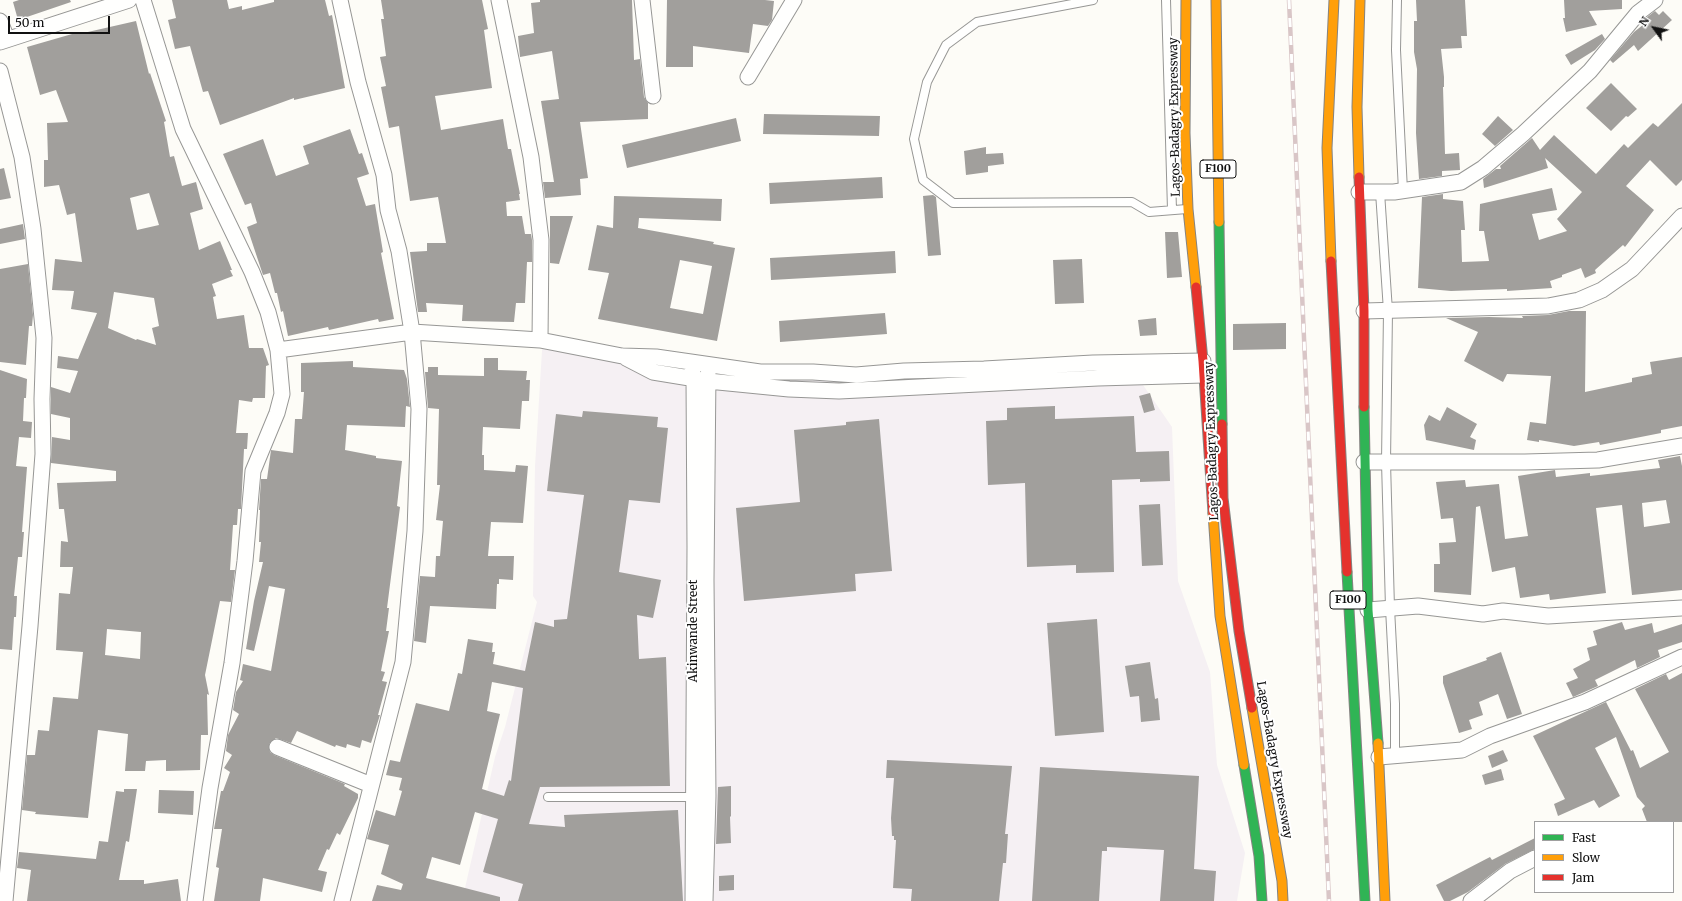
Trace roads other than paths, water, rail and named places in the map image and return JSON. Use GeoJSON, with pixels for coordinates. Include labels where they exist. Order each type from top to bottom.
{"type":"FeatureCollection","features":[{"type":"Feature","properties":{"kind":"main road","name":"Lagos-Badagry Expressway"},"geometry":{"type":"LineString","coordinates":[[1186,0],[1185,133],[1188,209],[1203,368],[1220,616],[1258,856],[1262,901]]}},
{"type":"Feature","properties":{"kind":"main road","name":"Lagos-Badagry Expressway"},"geometry":{"type":"LineString","coordinates":[[1216,0],[1223,498],[1239,631],[1282,881],[1283,901]]}},
{"type":"Feature","properties":{"kind":"main road","name":"F100"},"geometry":{"type":"LineString","coordinates":[[1334,0],[1327,148],[1331,291],[1365,901]]}},
{"type":"Feature","properties":{"kind":"main road"},"geometry":{"type":"LineString","coordinates":[[1360,0],[1357,107],[1364,311],[1364,462],[1368,610],[1379,757],[1385,901]]}},
{"type":"Feature","properties":{"kind":"street"},"geometry":{"type":"LineString","coordinates":[[0,21],[3,40],[129,0]]}},
{"type":"Feature","properties":{"kind":"street"},"geometry":{"type":"LineString","coordinates":[[143,0],[183,129],[252,272],[268,312],[278,350],[281,374],[282,394],[277,413],[253,471],[245,561],[233,655],[210,788],[195,901]]}},
{"type":"Feature","properties":{"kind":"street"},"geometry":{"type":"LineString","coordinates":[[340,0],[358,82],[384,175],[388,210],[399,251],[412,332],[419,409],[415,531],[403,662],[342,901]]}},
{"type":"Feature","properties":{"kind":"street"},"geometry":{"type":"LineString","coordinates":[[499,0],[531,157],[541,240],[540,340]]}},
{"type":"Feature","properties":{"kind":"street"},"geometry":{"type":"LineString","coordinates":[[642,0],[653,96]]}},
{"type":"Feature","properties":{"kind":"street"},"geometry":{"type":"LineString","coordinates":[[748,76],[794,0]]}},
{"type":"Feature","properties":{"kind":"street"},"geometry":{"type":"LineString","coordinates":[[1359,192],[1403,191],[1462,182],[1483,168],[1523,134],[1590,71],[1638,13],[1655,0]]}},
{"type":"Feature","properties":{"kind":"street"},"geometry":{"type":"LineString","coordinates":[[0,71],[22,157],[33,229],[44,338],[42,399],[43,462],[5,901]]}},
{"type":"Feature","properties":{"kind":"street"},"geometry":{"type":"LineString","coordinates":[[1364,311],[1548,306],[1579,300],[1602,290],[1632,269],[1682,216]]}},
{"type":"Feature","properties":{"kind":"street"},"geometry":{"type":"LineString","coordinates":[[278,350],[412,332],[540,340],[622,356],[656,357],[760,372],[856,374],[1093,363],[1203,368]]}},
{"type":"Feature","properties":{"kind":"street"},"geometry":{"type":"LineString","coordinates":[[622,356],[653,372],[701,380],[789,389],[839,391],[1090,378],[1203,368]]}},
{"type":"Feature","properties":{"kind":"street","name":"Akinwande Street"},"geometry":{"type":"LineString","coordinates":[[689,362],[701,380]]}},
{"type":"Feature","properties":{"kind":"street","name":"Akinwande Street"},"geometry":{"type":"LineString","coordinates":[[706,901],[701,796],[701,380],[709,365]]}},
{"type":"Feature","properties":{"kind":"street"},"geometry":{"type":"LineString","coordinates":[[1364,462],[1517,462],[1598,460],[1682,446]]}},
{"type":"Feature","properties":{"kind":"street"},"geometry":{"type":"LineString","coordinates":[[1368,610],[1418,606],[1483,614],[1503,611],[1548,616],[1682,608]]}},
{"type":"Feature","properties":{"kind":"street"},"geometry":{"type":"LineString","coordinates":[[1379,757],[1462,750],[1490,736],[1585,702],[1682,657]]}},
{"type":"Feature","properties":{"kind":"street"},"geometry":{"type":"LineString","coordinates":[[277,747],[371,785]]}},
{"type":"Feature","properties":{"kind":"street","name":"Akinwande Street"},"geometry":{"type":"LineString","coordinates":[[693,901],[701,796]]}},
{"type":"Feature","properties":{"kind":"street"},"geometry":{"type":"LineString","coordinates":[[1472,901],[1510,871],[1534,859]]}},
{"type":"Feature","properties":{"kind":"lane"},"geometry":{"type":"LineString","coordinates":[[1093,0],[977,22],[946,45],[927,82],[914,139],[923,180],[953,204],[1132,202],[1149,212],[1188,209]]}},
{"type":"Feature","properties":{"kind":"lane"},"geometry":{"type":"LineString","coordinates":[[1166,0],[1172,210]]}},
{"type":"Feature","properties":{"kind":"lane"},"geometry":{"type":"LineString","coordinates":[[1397,0],[1396,50],[1403,191]]}},
{"type":"Feature","properties":{"kind":"lane"},"geometry":{"type":"LineString","coordinates":[[1380,192],[1388,311],[1386,462],[1390,608],[1395,704],[1395,756]]}},
{"type":"Feature","properties":{"kind":"lane"},"geometry":{"type":"LineString","coordinates":[[548,797],[701,796]]}},
{"type":"Feature","properties":{"kind":"railway"},"geometry":{"type":"LineString","coordinates":[[1289,0],[1329,901]]}}]}
